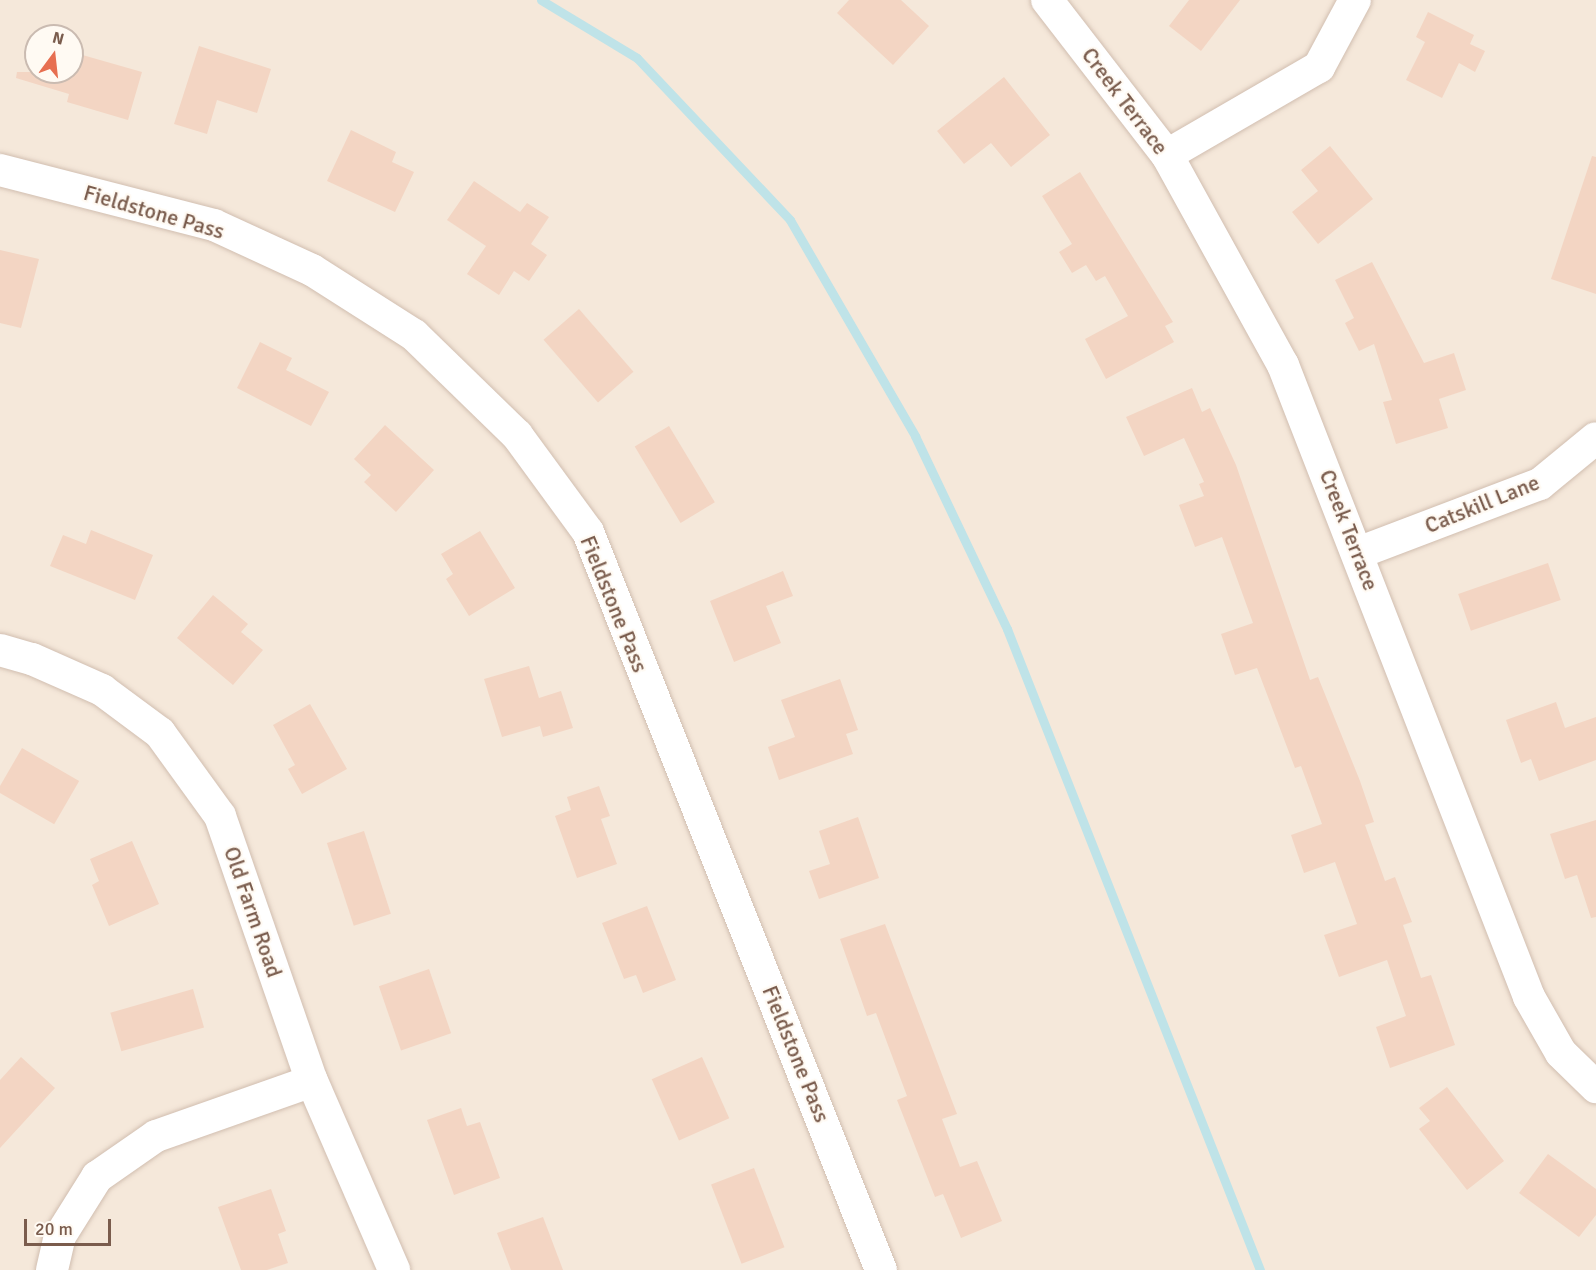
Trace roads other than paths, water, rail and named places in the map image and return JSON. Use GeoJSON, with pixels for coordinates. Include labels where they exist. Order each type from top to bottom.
{"type":"FeatureCollection","features":[{"type":"Feature","properties":{"kind":"street","name":"Creek Terrace"},"geometry":{"type":"LineString","coordinates":[[1047,0],[1167,155],[1283,365],[1529,997],[1561,1053],[1596,1086]]}},
{"type":"Feature","properties":{"kind":"street"},"geometry":{"type":"LineString","coordinates":[[1167,155],[1319,67],[1355,0]]}},
{"type":"Feature","properties":{"kind":"street","name":"Fieldstone Pass"},"geometry":{"type":"LineString","coordinates":[[0,170],[214,225],[312,270],[414,335],[516,435],[588,532],[881,1270]]}},
{"type":"Feature","properties":{"kind":"street","name":"Catskill Lane"},"geometry":{"type":"LineString","coordinates":[[1358,554],[1540,484],[1596,438]]}},
{"type":"Feature","properties":{"kind":"street","name":"Old Farm Road"},"geometry":{"type":"LineString","coordinates":[[0,650],[32,659],[102,690],[160,734],[220,816],[312,1081],[394,1270]]}},
{"type":"Feature","properties":{"kind":"street"},"geometry":{"type":"LineString","coordinates":[[52,1270],[60,1236],[97,1177],[156,1136],[312,1081]]}},
{"type":"Feature","properties":{"kind":"waterway"},"geometry":{"type":"LineString","coordinates":[[541,0],[637,58],[790,220],[915,436],[1007,629],[1260,1270]]}}]}
